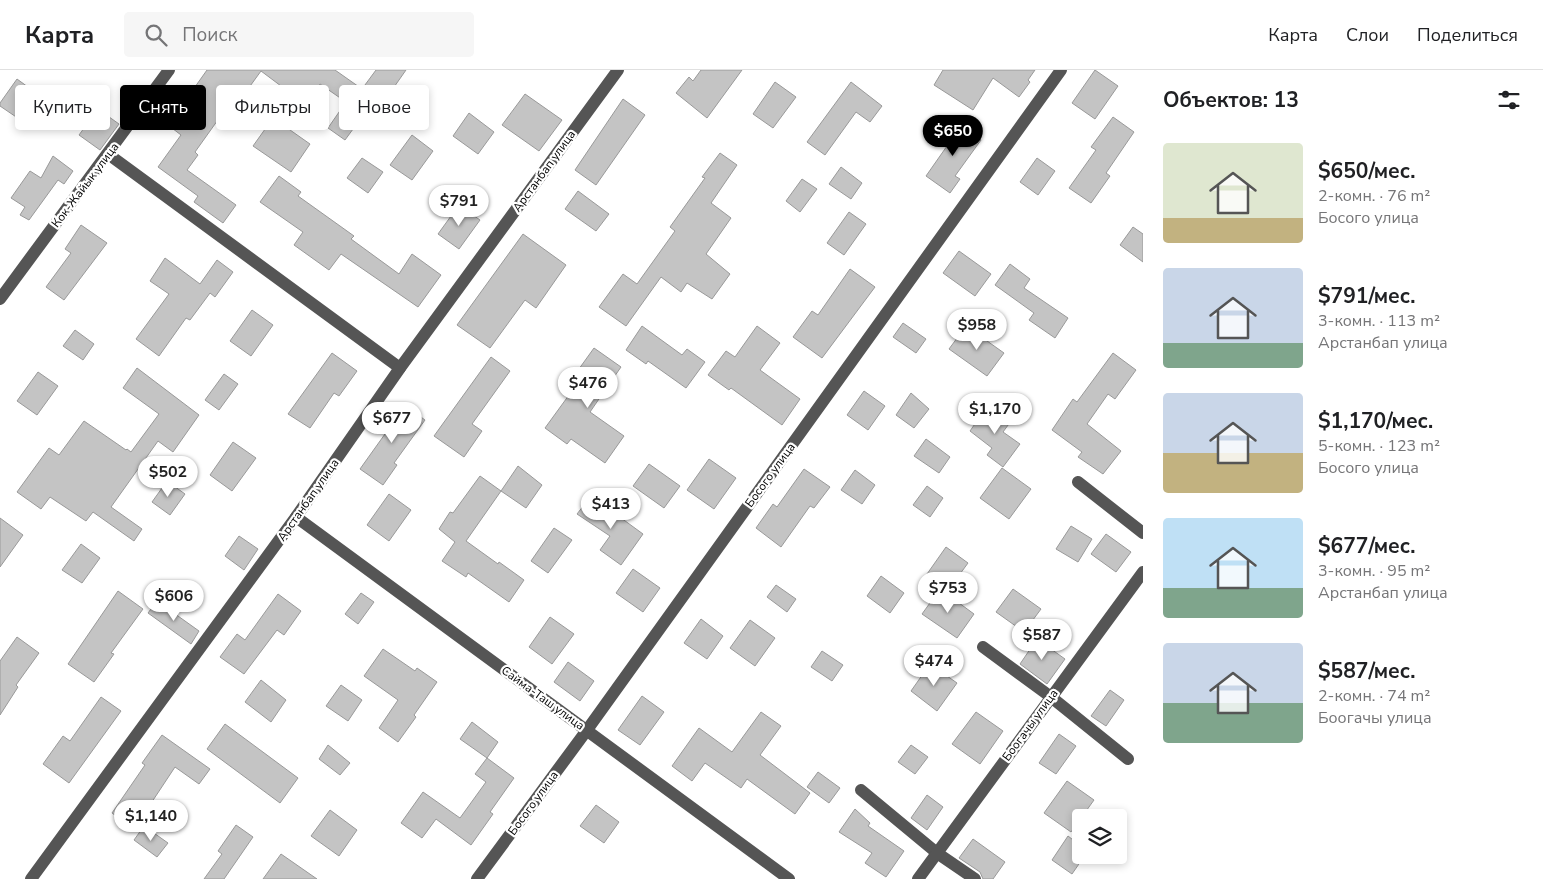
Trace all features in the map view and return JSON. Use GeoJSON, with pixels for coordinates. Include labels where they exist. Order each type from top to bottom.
{"type":"FeatureCollection","features":[{"type":"Feature","properties":{"kind":"street","name":"Кок-Жайык улица"},"geometry":{"type":"LineString","coordinates":[[0,299],[170,70]]}},
{"type":"Feature","properties":{"kind":"street","name":"Арстанбап улица"},"geometry":{"type":"LineString","coordinates":[[31,879],[296,517],[400,368],[618,70]]}},
{"type":"Feature","properties":{"kind":"street","name":"Босого улица"},"geometry":{"type":"LineString","coordinates":[[477,879],[587,730],[1061,70]]}},
{"type":"Feature","properties":{"kind":"street"},"geometry":{"type":"LineString","coordinates":[[108,154],[400,368]]}},
{"type":"Feature","properties":{"kind":"street"},"geometry":{"type":"LineString","coordinates":[[1078,482],[1143,533]]}},
{"type":"Feature","properties":{"kind":"street","name":"Сайма-Таш улица"},"geometry":{"type":"LineString","coordinates":[[296,517],[789,879]]}},
{"type":"Feature","properties":{"kind":"street","name":"Боогачы улица"},"geometry":{"type":"LineString","coordinates":[[918,879],[1143,572]]}},
{"type":"Feature","properties":{"kind":"street"},"geometry":{"type":"LineString","coordinates":[[983,647],[1051,697],[1128,759]]}},
{"type":"Feature","properties":{"kind":"street"},"geometry":{"type":"LineString","coordinates":[[861,790],[937,853],[975,879]]}},
{"type":"Feature","properties":{"kind":"building"},"geometry":{"type":"Polygon","coordinates":[[[207,70],[335,70],[356,85],[339,85],[339,97],[329,90],[329,85],[280,85],[261,71],[251,85],[216,85],[216,123],[195,152],[198,155],[187,170],[236,205],[223,223],[194,202],[198,196],[158,167],[181,135],[174,130],[206,130],[206,85],[196,85],[207,70]]]}},
{"type":"Feature","properties":{"kind":"building"},"geometry":{"type":"Polygon","coordinates":[[[376,70],[406,70],[396,85],[365,85],[376,70]]]}},
{"type":"Feature","properties":{"kind":"building"},"geometry":{"type":"Polygon","coordinates":[[[701,70],[742,70],[707,118],[676,93],[689,77],[693,81],[701,70]]]}},
{"type":"Feature","properties":{"kind":"building"},"geometry":{"type":"Polygon","coordinates":[[[943,70],[1035,70],[1028,80],[1030,82],[1019,97],[993,78],[973,110],[934,85],[943,70]]]}},
{"type":"Feature","properties":{"kind":"building"},"geometry":{"type":"Polygon","coordinates":[[[1095,70],[1118,86],[1095,119],[1072,103],[1095,70]]]}},
{"type":"Feature","properties":{"kind":"building"},"geometry":{"type":"Polygon","coordinates":[[[17,79],[25,85],[15,85],[15,116],[0,106],[0,103],[17,79]]]}},
{"type":"Feature","properties":{"kind":"building"},"geometry":{"type":"Polygon","coordinates":[[[775,82],[796,97],[773,128],[753,114],[775,82]]]}},
{"type":"Feature","properties":{"kind":"building"},"geometry":{"type":"Polygon","coordinates":[[[851,82],[882,106],[870,122],[856,112],[825,155],[807,142],[851,82]]]}},
{"type":"Feature","properties":{"kind":"building"},"geometry":{"type":"Polygon","coordinates":[[[525,94],[562,120],[539,151],[502,125],[525,94]]]}},
{"type":"Feature","properties":{"kind":"building"},"geometry":{"type":"Polygon","coordinates":[[[623,99],[645,115],[596,185],[575,170],[623,99]]]}},
{"type":"Feature","properties":{"kind":"building"},"geometry":{"type":"Polygon","coordinates":[[[339,112],[339,130],[352,130],[345,140],[329,129],[339,112]]]}},
{"type":"Feature","properties":{"kind":"building"},"geometry":{"type":"Polygon","coordinates":[[[469,113],[494,132],[478,154],[453,136],[469,113]]]}},
{"type":"Feature","properties":{"kind":"building"},"geometry":{"type":"Polygon","coordinates":[[[1113,117],[1134,132],[1106,173],[1110,176],[1091,203],[1069,188],[1096,150],[1091,147],[1113,117]]]}},
{"type":"Feature","properties":{"kind":"building"},"geometry":{"type":"Polygon","coordinates":[[[110,118],[119,124],[100,150],[79,135],[83,130],[110,130],[110,118]]]}},
{"type":"Feature","properties":{"kind":"building"},"geometry":{"type":"Polygon","coordinates":[[[957,122],[981,140],[955,176],[960,179],[950,193],[926,176],[947,146],[942,142],[957,122]]]}},
{"type":"Feature","properties":{"kind":"building"},"geometry":{"type":"Polygon","coordinates":[[[264,130],[290,130],[310,144],[291,172],[253,146],[264,130]]]}},
{"type":"Feature","properties":{"kind":"building"},"geometry":{"type":"Polygon","coordinates":[[[412,135],[433,151],[412,180],[390,165],[412,135]]]}},
{"type":"Feature","properties":{"kind":"building"},"geometry":{"type":"Polygon","coordinates":[[[720,153],[737,165],[711,203],[731,218],[706,254],[730,274],[712,299],[687,283],[681,292],[661,277],[626,326],[599,307],[623,274],[637,284],[675,231],[670,227],[705,178],[702,177],[720,153]]]}},
{"type":"Feature","properties":{"kind":"building"},"geometry":{"type":"Polygon","coordinates":[[[53,156],[73,171],[64,184],[58,180],[29,220],[20,215],[25,207],[11,198],[30,171],[41,178],[53,156]]]}},
{"type":"Feature","properties":{"kind":"building"},"geometry":{"type":"Polygon","coordinates":[[[362,158],[383,172],[368,193],[347,178],[362,158]]]}},
{"type":"Feature","properties":{"kind":"building"},"geometry":{"type":"Polygon","coordinates":[[[1037,158],[1055,171],[1038,195],[1020,182],[1037,158]]]}},
{"type":"Feature","properties":{"kind":"building"},"geometry":{"type":"Polygon","coordinates":[[[841,167],[862,183],[851,199],[829,184],[841,167]]]}},
{"type":"Feature","properties":{"kind":"building"},"geometry":{"type":"Polygon","coordinates":[[[279,176],[301,192],[298,196],[354,236],[351,239],[399,274],[412,254],[441,275],[418,307],[341,254],[329,270],[294,245],[303,232],[260,202],[279,176]]]}},
{"type":"Feature","properties":{"kind":"building"},"geometry":{"type":"Polygon","coordinates":[[[802,179],[817,189],[800,212],[786,201],[802,179]]]}},
{"type":"Feature","properties":{"kind":"building"},"geometry":{"type":"Polygon","coordinates":[[[578,191],[609,214],[596,231],[565,209],[578,191]]]}},
{"type":"Feature","properties":{"kind":"building"},"geometry":{"type":"Polygon","coordinates":[[[459,205],[480,220],[459,249],[438,234],[459,205]]]}},
{"type":"Feature","properties":{"kind":"building"},"geometry":{"type":"Polygon","coordinates":[[[849,212],[866,224],[844,255],[827,243],[849,212]]]}},
{"type":"Feature","properties":{"kind":"building"},"geometry":{"type":"Polygon","coordinates":[[[81,225],[107,243],[64,300],[46,287],[71,253],[65,249],[81,225]]]}},
{"type":"Feature","properties":{"kind":"building"},"geometry":{"type":"Polygon","coordinates":[[[1133,227],[1143,234],[1143,262],[1120,245],[1133,227]]]}},
{"type":"Feature","properties":{"kind":"building"},"geometry":{"type":"Polygon","coordinates":[[[523,234],[566,265],[536,308],[525,300],[490,348],[457,325],[523,234]]]}},
{"type":"Feature","properties":{"kind":"building"},"geometry":{"type":"Polygon","coordinates":[[[959,251],[991,274],[975,296],[943,273],[959,251]]]}},
{"type":"Feature","properties":{"kind":"building"},"geometry":{"type":"Polygon","coordinates":[[[165,258],[200,284],[217,260],[233,272],[215,297],[210,293],[190,320],[186,318],[159,356],[136,339],[169,294],[150,281],[165,258]]]}},
{"type":"Feature","properties":{"kind":"building"},"geometry":{"type":"Polygon","coordinates":[[[1010,264],[1030,279],[1024,288],[1068,318],[1055,338],[1029,320],[1034,313],[995,285],[1010,264]]]}},
{"type":"Feature","properties":{"kind":"building"},"geometry":{"type":"Polygon","coordinates":[[[850,269],[875,287],[822,358],[793,337],[812,311],[818,315],[850,269]]]}},
{"type":"Feature","properties":{"kind":"building"},"geometry":{"type":"Polygon","coordinates":[[[252,310],[273,325],[251,356],[230,341],[252,310]]]}},
{"type":"Feature","properties":{"kind":"building"},"geometry":{"type":"Polygon","coordinates":[[[903,323],[926,339],[916,353],[893,337],[903,323]]]}},
{"type":"Feature","properties":{"kind":"building"},"geometry":{"type":"Polygon","coordinates":[[[642,326],[682,355],[687,349],[705,362],[686,388],[648,361],[646,364],[626,350],[642,326]]]}},
{"type":"Feature","properties":{"kind":"building"},"geometry":{"type":"Polygon","coordinates":[[[757,326],[780,343],[760,370],[800,399],[782,425],[731,388],[729,390],[708,375],[726,351],[735,357],[757,326]]]}},
{"type":"Feature","properties":{"kind":"building"},"geometry":{"type":"Polygon","coordinates":[[[966,326],[1004,353],[987,376],[949,349],[966,326]]]}},
{"type":"Feature","properties":{"kind":"building"},"geometry":{"type":"Polygon","coordinates":[[[75,330],[94,344],[83,360],[63,346],[75,330]]]}},
{"type":"Feature","properties":{"kind":"building"},"geometry":{"type":"Polygon","coordinates":[[[594,348],[621,367],[590,412],[624,436],[605,463],[571,439],[567,444],[545,428],[577,384],[571,380],[594,348]]]}},
{"type":"Feature","properties":{"kind":"building"},"geometry":{"type":"Polygon","coordinates":[[[332,353],[357,371],[339,396],[334,393],[310,428],[288,414],[332,353]]]}},
{"type":"Feature","properties":{"kind":"building"},"geometry":{"type":"Polygon","coordinates":[[[1113,353],[1136,370],[1115,399],[1108,394],[1087,424],[1121,451],[1103,474],[1078,457],[1082,452],[1052,430],[1073,399],[1077,402],[1113,353]]]}},
{"type":"Feature","properties":{"kind":"building"},"geometry":{"type":"Polygon","coordinates":[[[491,357],[510,371],[472,424],[482,431],[464,457],[434,436],[491,357]]]}},
{"type":"Feature","properties":{"kind":"building"},"geometry":{"type":"Polygon","coordinates":[[[137,368],[199,415],[173,452],[158,441],[111,507],[142,529],[134,541],[93,512],[86,521],[50,497],[41,509],[17,492],[49,448],[59,455],[84,421],[131,452],[159,414],[123,388],[137,368]]]}},
{"type":"Feature","properties":{"kind":"building"},"geometry":{"type":"Polygon","coordinates":[[[38,372],[58,386],[37,415],[17,401],[38,372]]]}},
{"type":"Feature","properties":{"kind":"building"},"geometry":{"type":"Polygon","coordinates":[[[224,374],[238,384],[219,410],[205,400],[224,374]]]}},
{"type":"Feature","properties":{"kind":"building"},"geometry":{"type":"Polygon","coordinates":[[[864,391],[885,406],[868,430],[847,415],[864,391]]]}},
{"type":"Feature","properties":{"kind":"building"},"geometry":{"type":"Polygon","coordinates":[[[911,393],[929,409],[914,428],[896,415],[911,393]]]}},
{"type":"Feature","properties":{"kind":"building"},"geometry":{"type":"Polygon","coordinates":[[[403,404],[425,420],[394,463],[397,465],[383,485],[360,469],[385,434],[383,432],[403,404]]]}},
{"type":"Feature","properties":{"kind":"building"},"geometry":{"type":"Polygon","coordinates":[[[988,405],[1011,421],[1003,432],[1020,444],[1003,467],[987,455],[992,448],[970,431],[988,405]]]}},
{"type":"Feature","properties":{"kind":"building"},"geometry":{"type":"Polygon","coordinates":[[[926,439],[950,457],[939,473],[914,456],[926,439]]]}},
{"type":"Feature","properties":{"kind":"building"},"geometry":{"type":"Polygon","coordinates":[[[233,442],[256,458],[232,491],[210,475],[233,442]]]}},
{"type":"Feature","properties":{"kind":"building"},"geometry":{"type":"Polygon","coordinates":[[[709,459],[736,478],[714,509],[687,490],[709,459]]]}},
{"type":"Feature","properties":{"kind":"building"},"geometry":{"type":"Polygon","coordinates":[[[649,464],[680,486],[664,508],[633,486],[649,464]]]}},
{"type":"Feature","properties":{"kind":"building"},"geometry":{"type":"Polygon","coordinates":[[[518,466],[542,485],[526,508],[501,491],[518,466]]]}},
{"type":"Feature","properties":{"kind":"building"},"geometry":{"type":"Polygon","coordinates":[[[1002,468],[1031,489],[1009,519],[980,498],[1002,468]]]}},
{"type":"Feature","properties":{"kind":"building"},"geometry":{"type":"Polygon","coordinates":[[[804,469],[830,487],[814,508],[810,506],[781,547],[756,528],[773,504],[777,507],[804,469]]]}},
{"type":"Feature","properties":{"kind":"building"},"geometry":{"type":"Polygon","coordinates":[[[855,470],[875,485],[862,504],[841,490],[855,470]]]}},
{"type":"Feature","properties":{"kind":"building"},"geometry":{"type":"Polygon","coordinates":[[[480,476],[501,491],[466,541],[524,580],[509,602],[468,573],[466,577],[442,561],[455,542],[439,529],[450,512],[453,513],[480,476]]]}},
{"type":"Feature","properties":{"kind":"building"},"geometry":{"type":"Polygon","coordinates":[[[167,481],[185,494],[170,515],[152,502],[167,481]]]}},
{"type":"Feature","properties":{"kind":"building"},"geometry":{"type":"Polygon","coordinates":[[[927,486],[943,498],[930,517],[913,505],[927,486]]]}},
{"type":"Feature","properties":{"kind":"building"},"geometry":{"type":"Polygon","coordinates":[[[389,494],[411,510],[389,541],[367,525],[389,494]]]}},
{"type":"Feature","properties":{"kind":"building"},"geometry":{"type":"Polygon","coordinates":[[[591,496],[643,534],[621,565],[600,550],[610,536],[577,514],[591,496]]]}},
{"type":"Feature","properties":{"kind":"building"},"geometry":{"type":"Polygon","coordinates":[[[0,518],[23,535],[0,567],[0,518]]]}},
{"type":"Feature","properties":{"kind":"building"},"geometry":{"type":"Polygon","coordinates":[[[1071,526],[1092,539],[1078,562],[1056,549],[1071,526]]]}},
{"type":"Feature","properties":{"kind":"building"},"geometry":{"type":"Polygon","coordinates":[[[554,528],[572,540],[548,573],[531,561],[554,528]]]}},
{"type":"Feature","properties":{"kind":"building"},"geometry":{"type":"Polygon","coordinates":[[[1106,534],[1131,552],[1116,572],[1091,554],[1106,534]]]}},
{"type":"Feature","properties":{"kind":"building"},"geometry":{"type":"Polygon","coordinates":[[[239,536],[258,549],[244,570],[225,556],[239,536]]]}},
{"type":"Feature","properties":{"kind":"building"},"geometry":{"type":"Polygon","coordinates":[[[81,544],[100,558],[82,583],[62,570],[81,544]]]}},
{"type":"Feature","properties":{"kind":"building"},"geometry":{"type":"Polygon","coordinates":[[[946,547],[968,563],[949,589],[927,574],[946,547]]]}},
{"type":"Feature","properties":{"kind":"building"},"geometry":{"type":"Polygon","coordinates":[[[633,569],[660,588],[643,612],[616,593],[633,569]]]}},
{"type":"Feature","properties":{"kind":"building"},"geometry":{"type":"Polygon","coordinates":[[[881,576],[904,593],[890,613],[867,596],[881,576]]]}},
{"type":"Feature","properties":{"kind":"building"},"geometry":{"type":"Polygon","coordinates":[[[776,585],[796,599],[787,612],[767,597],[776,585]]]}},
{"type":"Feature","properties":{"kind":"building"},"geometry":{"type":"Polygon","coordinates":[[[940,589],[974,614],[957,638],[922,614],[940,589]]]}},
{"type":"Feature","properties":{"kind":"building"},"geometry":{"type":"Polygon","coordinates":[[[1013,589],[1041,609],[1024,632],[996,612],[1013,589]]]}},
{"type":"Feature","properties":{"kind":"building"},"geometry":{"type":"Polygon","coordinates":[[[118,591],[143,609],[111,653],[114,654],[94,682],[68,664],[118,591]]]}},
{"type":"Feature","properties":{"kind":"building"},"geometry":{"type":"Polygon","coordinates":[[[361,593],[374,602],[358,624],[345,614],[361,593]]]}},
{"type":"Feature","properties":{"kind":"building"},"geometry":{"type":"Polygon","coordinates":[[[278,594],[301,611],[284,635],[277,630],[244,674],[220,657],[237,634],[245,640],[278,594]]]}},
{"type":"Feature","properties":{"kind":"building"},"geometry":{"type":"Polygon","coordinates":[[[157,601],[199,631],[191,644],[148,613],[157,601]]]}},
{"type":"Feature","properties":{"kind":"building"},"geometry":{"type":"Polygon","coordinates":[[[550,617],[574,634],[552,664],[529,647],[550,617]]]}},
{"type":"Feature","properties":{"kind":"building"},"geometry":{"type":"Polygon","coordinates":[[[701,619],[723,636],[707,659],[684,643],[701,619]]]}},
{"type":"Feature","properties":{"kind":"building"},"geometry":{"type":"Polygon","coordinates":[[[750,620],[775,638],[755,666],[730,648],[750,620]]]}},
{"type":"Feature","properties":{"kind":"building"},"geometry":{"type":"Polygon","coordinates":[[[17,637],[39,653],[16,685],[18,687],[0,715],[0,661],[17,637]]]}},
{"type":"Feature","properties":{"kind":"building"},"geometry":{"type":"Polygon","coordinates":[[[1037,639],[1065,659],[1047,684],[1020,664],[1037,639]]]}},
{"type":"Feature","properties":{"kind":"building"},"geometry":{"type":"Polygon","coordinates":[[[383,649],[415,671],[417,668],[437,682],[398,742],[379,728],[398,700],[364,676],[383,649]]]}},
{"type":"Feature","properties":{"kind":"building"},"geometry":{"type":"Polygon","coordinates":[[[822,651],[843,665],[832,681],[811,667],[822,651]]]}},
{"type":"Feature","properties":{"kind":"building"},"geometry":{"type":"Polygon","coordinates":[[[568,662],[594,681],[580,701],[554,682],[568,662]]]}},
{"type":"Feature","properties":{"kind":"building"},"geometry":{"type":"Polygon","coordinates":[[[930,664],[957,683],[937,711],[911,691],[930,664]]]}},
{"type":"Feature","properties":{"kind":"building"},"geometry":{"type":"Polygon","coordinates":[[[261,680],[286,700],[271,722],[245,702],[261,680]]]}},
{"type":"Feature","properties":{"kind":"building"},"geometry":{"type":"Polygon","coordinates":[[[341,685],[362,700],[348,721],[326,706],[341,685]]]}},
{"type":"Feature","properties":{"kind":"building"},"geometry":{"type":"Polygon","coordinates":[[[1110,690],[1124,700],[1106,726],[1091,716],[1110,690]]]}},
{"type":"Feature","properties":{"kind":"building"},"geometry":{"type":"Polygon","coordinates":[[[642,696],[664,712],[640,745],[618,730],[642,696]]]}},
{"type":"Feature","properties":{"kind":"building"},"geometry":{"type":"Polygon","coordinates":[[[101,697],[121,711],[69,783],[43,764],[63,736],[70,741],[101,697]]]}},
{"type":"Feature","properties":{"kind":"building"},"geometry":{"type":"Polygon","coordinates":[[[761,712],[781,726],[760,755],[810,793],[795,814],[747,779],[741,788],[705,763],[692,781],[672,766],[699,728],[732,752],[761,712]]]}},
{"type":"Feature","properties":{"kind":"building"},"geometry":{"type":"Polygon","coordinates":[[[976,712],[1003,731],[980,764],[952,744],[976,712]]]}},
{"type":"Feature","properties":{"kind":"building"},"geometry":{"type":"Polygon","coordinates":[[[472,722],[498,742],[487,758],[460,739],[472,722]]]}},
{"type":"Feature","properties":{"kind":"building"},"geometry":{"type":"Polygon","coordinates":[[[225,724],[298,778],[280,803],[207,749],[225,724]]]}},
{"type":"Feature","properties":{"kind":"building"},"geometry":{"type":"Polygon","coordinates":[[[1059,734],[1076,746],[1056,774],[1039,763],[1059,734]]]}},
{"type":"Feature","properties":{"kind":"building"},"geometry":{"type":"Polygon","coordinates":[[[162,735],[210,769],[199,784],[175,767],[134,829],[112,813],[145,765],[142,763],[162,735]]]}},
{"type":"Feature","properties":{"kind":"building"},"geometry":{"type":"Polygon","coordinates":[[[328,745],[350,763],[340,775],[319,759],[328,745]]]}},
{"type":"Feature","properties":{"kind":"building"},"geometry":{"type":"Polygon","coordinates":[[[911,745],[928,757],[915,774],[898,762],[911,745]]]}},
{"type":"Feature","properties":{"kind":"building"},"geometry":{"type":"Polygon","coordinates":[[[487,758],[514,778],[490,812],[493,814],[471,845],[436,819],[422,838],[401,823],[423,792],[460,818],[486,782],[475,774],[487,758]]]}},
{"type":"Feature","properties":{"kind":"building"},"geometry":{"type":"Polygon","coordinates":[[[818,772],[840,788],[829,803],[807,787],[818,772]]]}},
{"type":"Feature","properties":{"kind":"building"},"geometry":{"type":"Polygon","coordinates":[[[1067,781],[1094,800],[1088,809],[1072,809],[1071,832],[1044,813],[1067,781]]]}},
{"type":"Feature","properties":{"kind":"building"},"geometry":{"type":"Polygon","coordinates":[[[927,795],[943,807],[927,830],[911,818],[927,795]]]}},
{"type":"Feature","properties":{"kind":"building"},"geometry":{"type":"Polygon","coordinates":[[[596,805],[619,822],[604,843],[580,826],[596,805]]]}},
{"type":"Feature","properties":{"kind":"building"},"geometry":{"type":"Polygon","coordinates":[[[855,809],[870,823],[868,826],[904,851],[886,877],[865,863],[872,853],[839,832],[855,809]]]}},
{"type":"Feature","properties":{"kind":"building"},"geometry":{"type":"Polygon","coordinates":[[[330,810],[357,830],[339,856],[311,836],[330,810]]]}},
{"type":"Feature","properties":{"kind":"building"},"geometry":{"type":"Polygon","coordinates":[[[236,825],[253,837],[224,879],[204,879],[222,854],[218,851],[236,825]]]}},
{"type":"Feature","properties":{"kind":"building"},"geometry":{"type":"Polygon","coordinates":[[[144,826],[168,843],[157,857],[134,840],[144,826]]]}},
{"type":"Feature","properties":{"kind":"building"},"geometry":{"type":"Polygon","coordinates":[[[1068,836],[1072,839],[1072,864],[1079,864],[1072,874],[1052,860],[1068,836]]]}},
{"type":"Feature","properties":{"kind":"building"},"geometry":{"type":"Polygon","coordinates":[[[973,839],[1005,862],[993,879],[983,879],[980,872],[959,858],[973,839]]]}},
{"type":"Feature","properties":{"kind":"building"},"geometry":{"type":"Polygon","coordinates":[[[281,854],[317,879],[263,879],[281,854]]]}}]}
